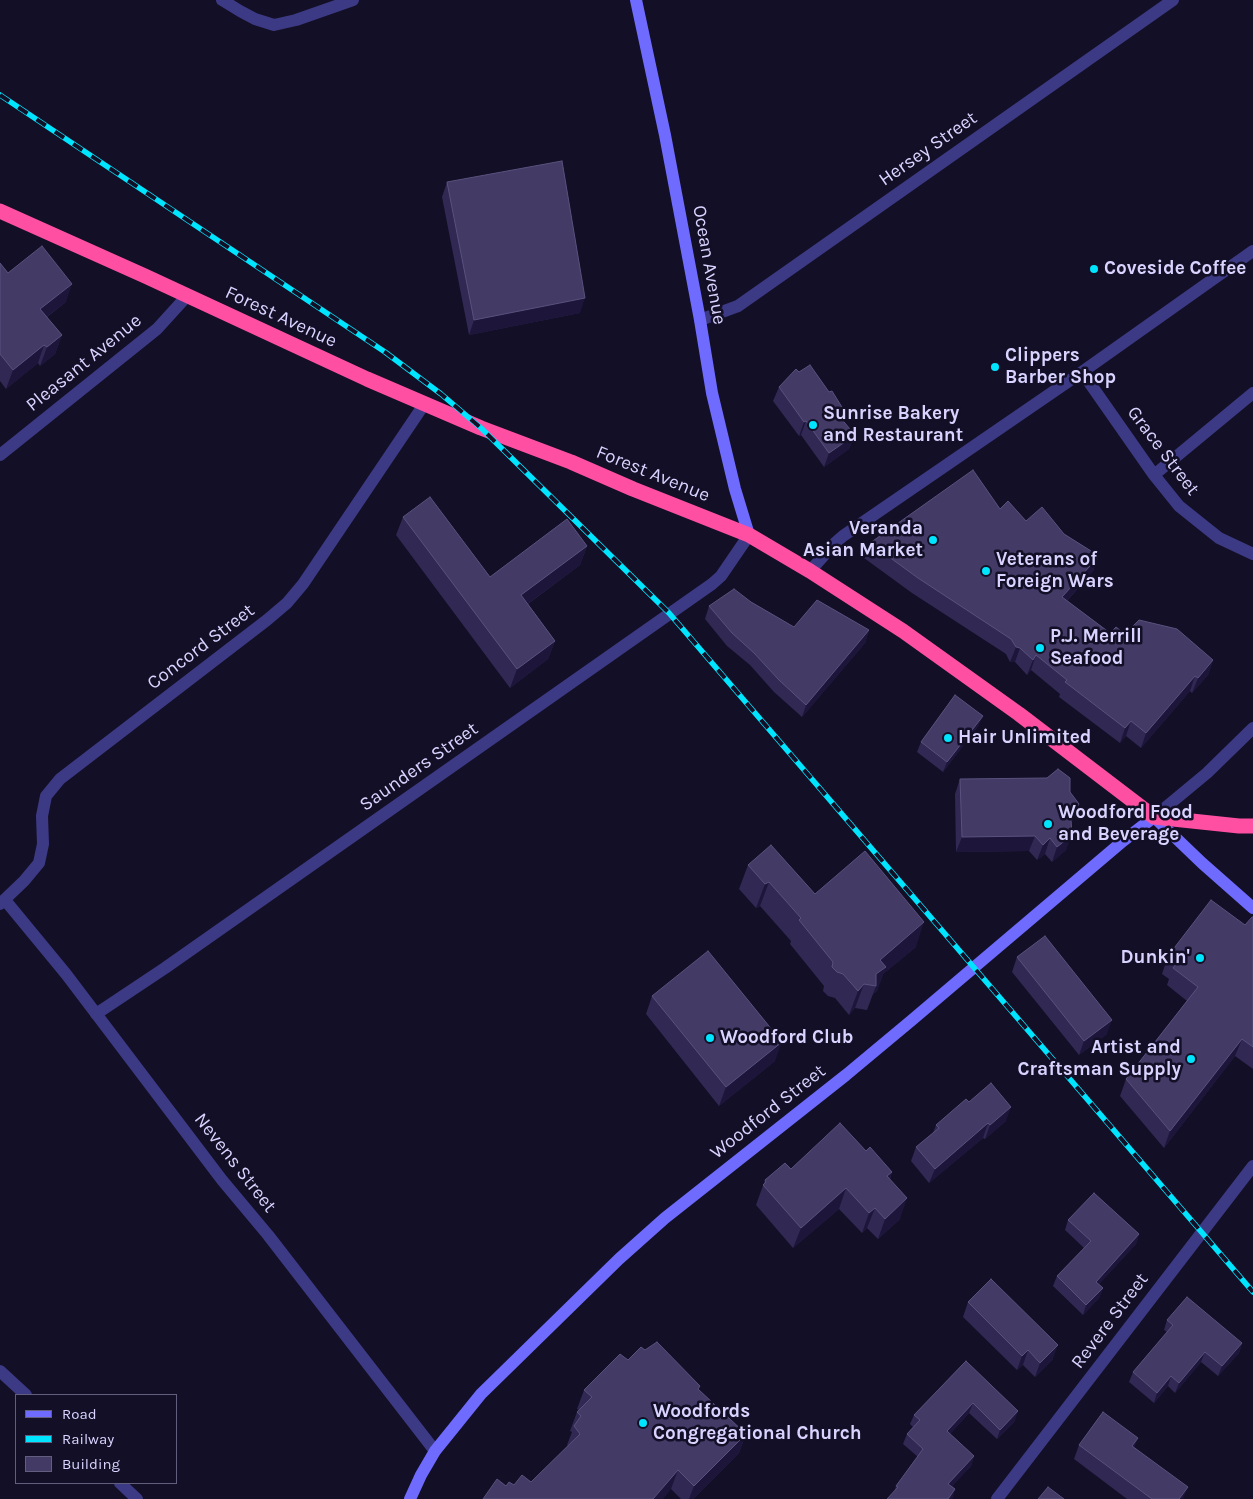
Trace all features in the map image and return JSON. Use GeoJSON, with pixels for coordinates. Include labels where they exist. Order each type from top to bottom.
{"type":"FeatureCollection","features":[{"type":"Feature","properties":{"kind":"highway","name":"Forest Avenue"},"geometry":{"type":"LineString","coordinates":[[0,211],[368,379],[482,428],[571,462],[748,535],[810,571],[903,631],[974,681],[1154,817]]}},
{"type":"Feature","properties":{"kind":"highway"},"geometry":{"type":"LineString","coordinates":[[1154,817],[1253,826]]}},
{"type":"Feature","properties":{"kind":"main road","name":"Ocean Avenue"},"geometry":{"type":"LineString","coordinates":[[636,0],[666,135],[712,392],[734,489],[748,535]]}},
{"type":"Feature","properties":{"kind":"main road"},"geometry":{"type":"LineString","coordinates":[[1154,817],[1253,908]]}},
{"type":"Feature","properties":{"kind":"main road","name":"Woodford Street"},"geometry":{"type":"LineString","coordinates":[[410,1499],[435,1451],[481,1394],[619,1258],[671,1213],[912,1020],[1123,841],[1154,817]]}},
{"type":"Feature","properties":{"kind":"street"},"geometry":{"type":"LineString","coordinates":[[222,0],[255,19],[274,25],[296,20],[353,0]]}},
{"type":"Feature","properties":{"kind":"street","name":"Hersey Street"},"geometry":{"type":"LineString","coordinates":[[700,320],[738,306],[1173,0]]}},
{"type":"Feature","properties":{"kind":"street"},"geometry":{"type":"LineString","coordinates":[[810,571],[835,542],[843,536],[1082,372],[1253,251]]}},
{"type":"Feature","properties":{"kind":"street","name":"Pleasant Avenue"},"geometry":{"type":"LineString","coordinates":[[0,455],[157,329],[187,296]]}},
{"type":"Feature","properties":{"kind":"street","name":"Grace Street"},"geometry":{"type":"LineString","coordinates":[[1082,372],[1154,475],[1179,506],[1219,538],[1253,554]]}},
{"type":"Feature","properties":{"kind":"street"},"geometry":{"type":"LineString","coordinates":[[1154,475],[1253,392]]}},
{"type":"Feature","properties":{"kind":"street","name":"Concord Street"},"geometry":{"type":"LineString","coordinates":[[2,902],[24,881],[39,863],[43,844],[42,816],[46,796],[60,778],[260,626],[287,603],[303,584],[426,403]]}},
{"type":"Feature","properties":{"kind":"street","name":"Saunders Street"},"geometry":{"type":"LineString","coordinates":[[96,1014],[712,584],[721,576],[748,535]]}},
{"type":"Feature","properties":{"kind":"street","name":"Woodford Street"},"geometry":{"type":"LineString","coordinates":[[1154,817],[1207,772],[1253,728]]}},
{"type":"Feature","properties":{"kind":"street","name":"Nevens Street"},"geometry":{"type":"LineString","coordinates":[[2,902],[66,974],[222,1180],[268,1235],[435,1451]]}},
{"type":"Feature","properties":{"kind":"street","name":"Revere Street"},"geometry":{"type":"LineString","coordinates":[[998,1499],[1253,1166]]}},
{"type":"Feature","properties":{"kind":"street"},"geometry":{"type":"LineString","coordinates":[[0,1371],[25,1394]]}},
{"type":"Feature","properties":{"kind":"street"},"geometry":{"type":"LineString","coordinates":[[121,1484],[137,1499]]}},
{"type":"Feature","properties":{"kind":"building"},"geometry":{"type":"Polygon","coordinates":[[[562,161],[585,298],[474,320],[447,182],[562,161]]]}},
{"type":"Feature","properties":{"kind":"building"},"geometry":{"type":"Polygon","coordinates":[[[42,246],[72,284],[40,309],[62,335],[47,347],[44,345],[13,370],[0,354],[0,263],[8,273],[42,246]]]}},
{"type":"Feature","properties":{"kind":"building"},"geometry":{"type":"Polygon","coordinates":[[[810,365],[829,392],[832,391],[845,412],[839,416],[855,435],[829,453],[779,387],[796,369],[799,372],[810,365]]]}},
{"type":"Feature","properties":{"kind":"building"},"geometry":{"type":"Polygon","coordinates":[[[973,470],[1000,509],[1008,501],[1026,521],[1042,507],[1064,534],[1099,556],[1062,597],[1110,633],[1116,627],[1125,634],[1139,620],[1177,629],[1213,660],[1198,678],[1195,676],[1146,733],[1131,721],[1125,728],[1065,682],[1067,680],[1036,655],[1033,660],[1020,648],[1016,647],[1011,639],[918,578],[870,543],[973,470]]]}},
{"type":"Feature","properties":{"kind":"building"},"geometry":{"type":"Polygon","coordinates":[[[430,497],[490,577],[567,519],[587,546],[521,595],[555,641],[517,669],[403,517],[430,497]]]}},
{"type":"Feature","properties":{"kind":"building"},"geometry":{"type":"Polygon","coordinates":[[[734,589],[751,602],[794,627],[817,600],[869,630],[806,705],[732,633],[709,606],[734,589]]]}},
{"type":"Feature","properties":{"kind":"building","name":"Hair Unlimited"},"geometry":{"type":"Polygon","coordinates":[[[955,695],[983,716],[947,762],[921,742],[955,695]]]}},
{"type":"Feature","properties":{"kind":"building"},"geometry":{"type":"Polygon","coordinates":[[[1058,769],[1070,778],[1070,792],[1079,804],[1071,820],[1072,835],[1057,847],[1050,838],[1043,845],[1035,836],[962,837],[960,779],[1047,778],[1058,769]]]}},
{"type":"Feature","properties":{"kind":"building"},"geometry":{"type":"Polygon","coordinates":[[[771,845],[815,894],[865,851],[924,922],[880,960],[886,967],[876,974],[876,986],[864,984],[858,991],[843,974],[837,972],[832,967],[833,962],[799,920],[801,918],[769,882],[765,884],[748,865],[771,845]]]}},
{"type":"Feature","properties":{"kind":"building","name":"Artist and Craftsman Supply"},"geometry":{"type":"Polygon","coordinates":[[[1211,900],[1245,925],[1253,917],[1253,1047],[1242,1039],[1170,1131],[1126,1079],[1198,987],[1173,968],[1177,963],[1168,956],[1211,900]]]}},
{"type":"Feature","properties":{"kind":"building"},"geometry":{"type":"Polygon","coordinates":[[[1045,936],[1112,1020],[1084,1041],[1017,957],[1045,936]]]}},
{"type":"Feature","properties":{"kind":"building","name":"Woodford Club"},"geometry":{"type":"Polygon","coordinates":[[[708,951],[782,1042],[726,1087],[652,996],[708,951]]]}},
{"type":"Feature","properties":{"kind":"building"},"geometry":{"type":"Polygon","coordinates":[[[991,1083],[1011,1107],[990,1125],[988,1123],[935,1169],[916,1147],[939,1128],[936,1125],[966,1099],[969,1102],[991,1083]]]}},
{"type":"Feature","properties":{"kind":"building"},"geometry":{"type":"Polygon","coordinates":[[[840,1123],[866,1151],[870,1147],[892,1172],[887,1176],[907,1198],[885,1219],[875,1208],[869,1213],[846,1188],[801,1228],[763,1185],[766,1182],[765,1180],[785,1163],[791,1169],[840,1123]]]}},
{"type":"Feature","properties":{"kind":"building"},"geometry":{"type":"Polygon","coordinates":[[[1094,1193],[1139,1234],[1096,1282],[1103,1288],[1086,1305],[1057,1276],[1091,1241],[1068,1220],[1094,1193]]]}},
{"type":"Feature","properties":{"kind":"building"},"geometry":{"type":"Polygon","coordinates":[[[991,1279],[1058,1345],[1040,1363],[1028,1350],[1022,1356],[968,1302],[991,1279]]]}},
{"type":"Feature","properties":{"kind":"building"},"geometry":{"type":"Polygon","coordinates":[[[1187,1297],[1242,1343],[1222,1366],[1205,1352],[1179,1383],[1171,1376],[1157,1393],[1133,1372],[1173,1325],[1167,1320],[1187,1297]]]}},
{"type":"Feature","properties":{"kind":"building","name":"Woodfords Congregational Church"},"geometry":{"type":"Polygon","coordinates":[[[657,1342],[700,1386],[698,1389],[746,1434],[694,1486],[678,1470],[653,1499],[483,1499],[497,1479],[506,1486],[509,1482],[514,1485],[522,1475],[531,1482],[580,1434],[574,1426],[581,1416],[577,1412],[592,1397],[584,1390],[620,1354],[628,1360],[641,1347],[645,1350],[657,1342]]]}},
{"type":"Feature","properties":{"kind":"building"},"geometry":{"type":"Polygon","coordinates":[[[966,1361],[1018,1411],[1000,1430],[973,1403],[947,1431],[974,1456],[948,1484],[955,1489],[948,1499],[887,1499],[898,1487],[896,1486],[923,1449],[907,1434],[920,1420],[914,1415],[966,1361]]]}},
{"type":"Feature","properties":{"kind":"building"},"geometry":{"type":"Polygon","coordinates":[[[1103,1412],[1138,1438],[1132,1446],[1188,1487],[1179,1499],[1152,1499],[1079,1445],[1103,1412]]]}},
{"type":"Feature","properties":{"kind":"building"},"geometry":{"type":"Polygon","coordinates":[[[1048,1487],[1064,1499],[1038,1499],[1048,1487]]]}},
{"type":"Feature","properties":{"kind":"railway"},"geometry":{"type":"LineString","coordinates":[[0,95],[385,352],[441,394],[481,428],[669,613],[1253,1292]]}},
{"type":"Feature","properties":{"kind":"place","name":"Coveside Coffee"},"geometry":{"type":"Point","coordinates":[1094,269]}},
{"type":"Feature","properties":{"kind":"place","name":"Clippers Barber Shop"},"geometry":{"type":"Point","coordinates":[995,367]}},
{"type":"Feature","properties":{"kind":"place","name":"Sunrise Bakery and Restaurant"},"geometry":{"type":"Point","coordinates":[813,425]}},
{"type":"Feature","properties":{"kind":"place","name":"Veranda Asian Market"},"geometry":{"type":"Point","coordinates":[933,540]}},
{"type":"Feature","properties":{"kind":"place","name":"Veterans of Foreign Wars"},"geometry":{"type":"Point","coordinates":[986,571]}},
{"type":"Feature","properties":{"kind":"place","name":"P.J. Merrill Seafood"},"geometry":{"type":"Point","coordinates":[1040,648]}},
{"type":"Feature","properties":{"kind":"place","name":"Hair Unlimited"},"geometry":{"type":"Point","coordinates":[948,738]}},
{"type":"Feature","properties":{"kind":"place","name":"Woodford Food and Beverage"},"geometry":{"type":"Point","coordinates":[1048,824]}},
{"type":"Feature","properties":{"kind":"place","name":"Dunkin'"},"geometry":{"type":"Point","coordinates":[1200,958]}},
{"type":"Feature","properties":{"kind":"place","name":"Woodford Club"},"geometry":{"type":"Point","coordinates":[710,1038]}},
{"type":"Feature","properties":{"kind":"place","name":"Artist and Craftsman Supply"},"geometry":{"type":"Point","coordinates":[1191,1059]}},
{"type":"Feature","properties":{"kind":"place","name":"Woodfords Congregational Church"},"geometry":{"type":"Point","coordinates":[643,1423]}}]}
